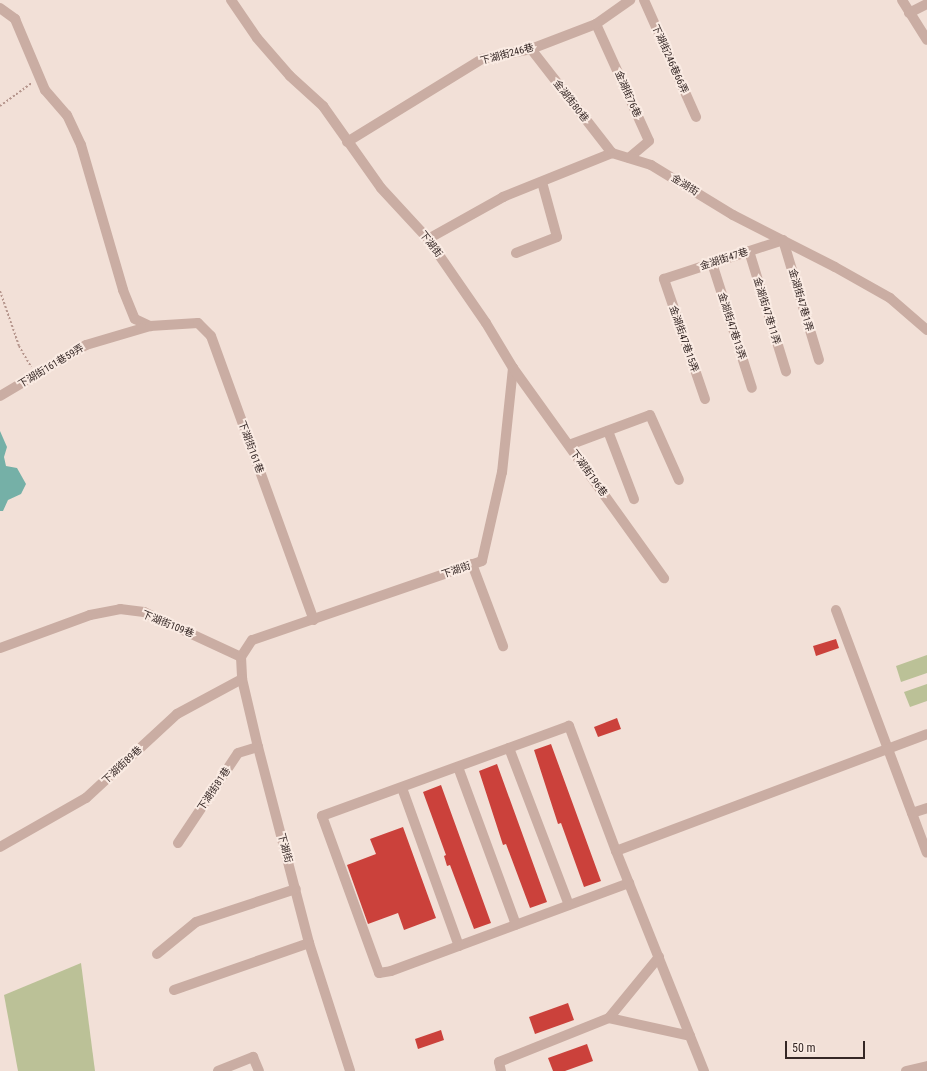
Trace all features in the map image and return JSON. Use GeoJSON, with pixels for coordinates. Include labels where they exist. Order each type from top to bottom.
{"type":"FeatureCollection","features":[{"type":"Feature","properties":{"kind":"street","name":"下湖街"},"geometry":{"type":"LineString","coordinates":[[231,0],[257,38],[290,76],[323,106],[380,188],[428,239],[486,323],[513,368],[512,396],[501,480],[482,561],[314,620],[252,640],[241,657],[242,679],[258,747],[309,943],[350,1071]]}},
{"type":"Feature","properties":{"kind":"street","name":"下湖街246巷66弄"},"geometry":{"type":"LineString","coordinates":[[644,0],[696,117]]}},
{"type":"Feature","properties":{"kind":"street"},"geometry":{"type":"LineString","coordinates":[[902,0],[927,40]]}},
{"type":"Feature","properties":{"kind":"street","name":"下湖街246巷"},"geometry":{"type":"LineString","coordinates":[[347,142],[482,59],[531,49],[596,24],[627,1]]}},
{"type":"Feature","properties":{"kind":"street"},"geometry":{"type":"LineString","coordinates":[[909,12],[927,4]]}},
{"type":"Feature","properties":{"kind":"street"},"geometry":{"type":"LineString","coordinates":[[0,8],[15,19],[23,32],[39,78],[45,90],[67,115],[81,145],[123,290],[135,319],[150,326]]}},
{"type":"Feature","properties":{"kind":"street","name":"金湖街76巷"},"geometry":{"type":"LineString","coordinates":[[596,24],[649,141],[629,158]]}},
{"type":"Feature","properties":{"kind":"street","name":"金湖街80巷"},"geometry":{"type":"LineString","coordinates":[[531,49],[612,153]]}},
{"type":"Feature","properties":{"kind":"street"},"geometry":{"type":"LineString","coordinates":[[428,239],[503,197],[612,153]]}},
{"type":"Feature","properties":{"kind":"street","name":"金湖街"},"geometry":{"type":"LineString","coordinates":[[612,153],[651,165],[733,215],[783,240],[890,298],[927,330]]}},
{"type":"Feature","properties":{"kind":"street"},"geometry":{"type":"LineString","coordinates":[[516,253],[557,237],[542,182]]}},
{"type":"Feature","properties":{"kind":"street","name":"金湖街47巷"},"geometry":{"type":"LineString","coordinates":[[664,279],[783,240]]}},
{"type":"Feature","properties":{"kind":"street","name":"金湖街47巷1弄"},"geometry":{"type":"LineString","coordinates":[[783,240],[818,360]]}},
{"type":"Feature","properties":{"kind":"street","name":"金湖街47巷11弄"},"geometry":{"type":"LineString","coordinates":[[749,251],[786,371]]}},
{"type":"Feature","properties":{"kind":"street","name":"金湖街47巷13弄"},"geometry":{"type":"LineString","coordinates":[[712,263],[752,388]]}},
{"type":"Feature","properties":{"kind":"street","name":"金湖街47巷15弄"},"geometry":{"type":"LineString","coordinates":[[664,279],[705,399]]}},
{"type":"Feature","properties":{"kind":"street","name":"下湖街161巷"},"geometry":{"type":"LineString","coordinates":[[150,326],[198,323],[211,336],[314,620]]}},
{"type":"Feature","properties":{"kind":"street","name":"下湖街161巷59弄"},"geometry":{"type":"LineString","coordinates":[[0,396],[86,345],[150,326]]}},
{"type":"Feature","properties":{"kind":"street","name":"下湖街196巷"},"geometry":{"type":"LineString","coordinates":[[513,368],[664,578]]}},
{"type":"Feature","properties":{"kind":"street"},"geometry":{"type":"LineString","coordinates":[[569,445],[650,415],[679,480]]}},
{"type":"Feature","properties":{"kind":"street"},"geometry":{"type":"LineString","coordinates":[[608,430],[634,500]]}},
{"type":"Feature","properties":{"kind":"street"},"geometry":{"type":"LineString","coordinates":[[472,564],[503,646]]}},
{"type":"Feature","properties":{"kind":"street","name":"下湖街109巷"},"geometry":{"type":"LineString","coordinates":[[0,648],[90,615],[120,609],[144,612],[241,657]]}},
{"type":"Feature","properties":{"kind":"street"},"geometry":{"type":"LineString","coordinates":[[836,610],[927,853]]}},
{"type":"Feature","properties":{"kind":"street","name":"下湖街89巷"},"geometry":{"type":"LineString","coordinates":[[0,847],[86,798],[177,714],[242,679]]}},
{"type":"Feature","properties":{"kind":"street"},"geometry":{"type":"LineString","coordinates":[[629,883],[459,946],[379,973],[322,816],[569,726],[616,851],[629,883],[659,957],[704,1071]]}},
{"type":"Feature","properties":{"kind":"street"},"geometry":{"type":"LineString","coordinates":[[616,851],[927,734]]}},
{"type":"Feature","properties":{"kind":"street","name":"下湖街81巷"},"geometry":{"type":"LineString","coordinates":[[178,843],[238,753],[258,747]]}},
{"type":"Feature","properties":{"kind":"street"},"geometry":{"type":"LineString","coordinates":[[509,748],[569,905]]}},
{"type":"Feature","properties":{"kind":"street"},"geometry":{"type":"LineString","coordinates":[[458,767],[516,925]]}},
{"type":"Feature","properties":{"kind":"street"},"geometry":{"type":"LineString","coordinates":[[402,788],[459,946]]}},
{"type":"Feature","properties":{"kind":"street"},"geometry":{"type":"LineString","coordinates":[[912,813],[927,808]]}},
{"type":"Feature","properties":{"kind":"street"},"geometry":{"type":"LineString","coordinates":[[157,954],[196,922],[296,889]]}},
{"type":"Feature","properties":{"kind":"street"},"geometry":{"type":"LineString","coordinates":[[174,990],[309,943]]}},
{"type":"Feature","properties":{"kind":"street"},"geometry":{"type":"LineString","coordinates":[[501,1071],[499,1062],[609,1018],[659,957]]}},
{"type":"Feature","properties":{"kind":"street"},"geometry":{"type":"LineString","coordinates":[[609,1018],[690,1036]]}},
{"type":"Feature","properties":{"kind":"street"},"geometry":{"type":"LineString","coordinates":[[218,1071],[253,1057],[259,1071]]}},
{"type":"Feature","properties":{"kind":"street"},"geometry":{"type":"LineString","coordinates":[[906,1071],[927,1066]]}},
{"type":"Feature","properties":{"kind":"path"},"geometry":{"type":"LineString","coordinates":[[0,106],[39,78]]}},
{"type":"Feature","properties":{"kind":"path"},"geometry":{"type":"LineString","coordinates":[[0,291],[19,346],[35,375]]}},
{"type":"Feature","properties":{"kind":"green space"},"geometry":{"type":"Polygon","coordinates":[[[927,655],[927,673],[901,682],[896,666],[927,655]]]}},
{"type":"Feature","properties":{"kind":"green space"},"geometry":{"type":"Polygon","coordinates":[[[927,684],[927,701],[910,707],[904,692],[927,684]]]}},
{"type":"Feature","properties":{"kind":"green space"},"geometry":{"type":"Polygon","coordinates":[[[81,963],[95,1071],[18,1071],[4,995],[81,963]]]}},
{"type":"Feature","properties":{"kind":"water"},"geometry":{"type":"Polygon","coordinates":[[[0,431],[7,447],[4,457],[6,466],[17,468],[26,484],[21,494],[8,500],[3,511],[0,511],[0,431]]]}},
{"type":"Feature","properties":{"kind":"building"},"geometry":{"type":"Polygon","coordinates":[[[836,639],[839,648],[816,656],[813,646],[836,639]]]}},
{"type":"Feature","properties":{"kind":"building"},"geometry":{"type":"Polygon","coordinates":[[[617,718],[621,729],[598,737],[594,727],[617,718]]]}},
{"type":"Feature","properties":{"kind":"building"},"geometry":{"type":"Polygon","coordinates":[[[551,744],[601,881],[584,887],[561,823],[558,824],[534,750],[551,744]]]}},
{"type":"Feature","properties":{"kind":"building"},"geometry":{"type":"Polygon","coordinates":[[[497,764],[547,902],[530,908],[506,844],[503,845],[479,771],[497,764]]]}},
{"type":"Feature","properties":{"kind":"building"},"geometry":{"type":"Polygon","coordinates":[[[441,785],[491,923],[474,929],[450,865],[447,866],[444,856],[446,855],[423,792],[441,785]]]}},
{"type":"Feature","properties":{"kind":"building"},"geometry":{"type":"Polygon","coordinates":[[[403,827],[436,918],[404,930],[398,913],[368,924],[347,865],[376,854],[370,839],[403,827]]]}},
{"type":"Feature","properties":{"kind":"building"},"geometry":{"type":"Polygon","coordinates":[[[568,1003],[574,1020],[535,1034],[529,1017],[568,1003]]]}},
{"type":"Feature","properties":{"kind":"building"},"geometry":{"type":"Polygon","coordinates":[[[441,1030],[444,1040],[418,1049],[415,1039],[441,1030]]]}},
{"type":"Feature","properties":{"kind":"building"},"geometry":{"type":"Polygon","coordinates":[[[587,1044],[593,1061],[565,1071],[553,1071],[548,1058],[587,1044]]]}}]}
